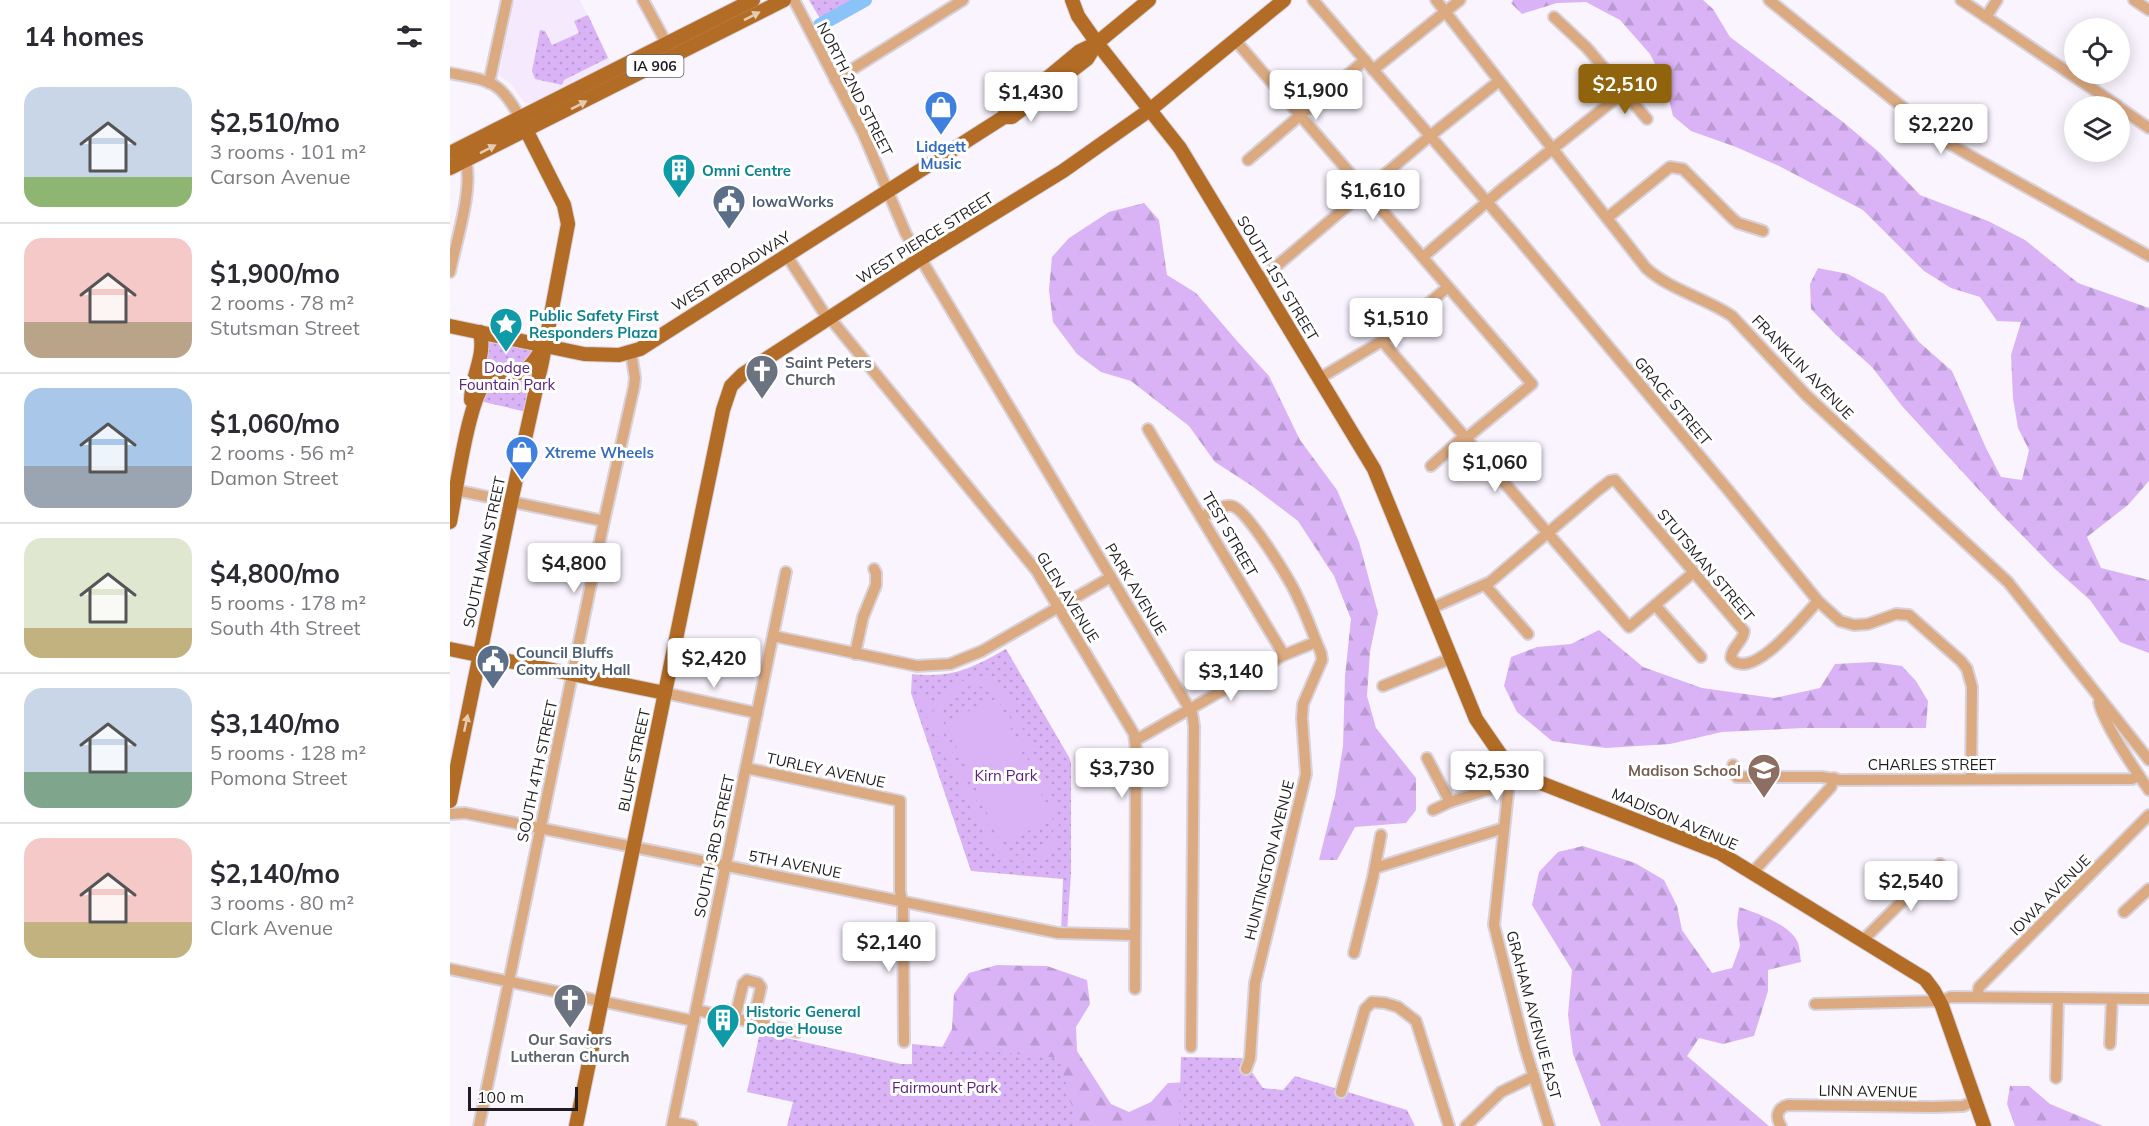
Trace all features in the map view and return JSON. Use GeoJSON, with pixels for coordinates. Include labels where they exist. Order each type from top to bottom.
{"type":"FeatureCollection","features":[{"type":"Feature","properties":{"kind":"main road","name":"IA 906"},"geometry":{"type":"LineString","coordinates":[[450,168],[523,124],[666,44],[753,0]]}},
{"type":"Feature","properties":{"kind":"main road","name":"IA 906"},"geometry":{"type":"LineString","coordinates":[[450,153],[523,124],[673,57],[784,0]]}},
{"type":"Feature","properties":{"kind":"main road","name":"SOUTH 1ST STREET"},"geometry":{"type":"LineString","coordinates":[[1072,0],[1078,16],[1097,43],[1151,109],[1185,156],[1378,477],[1476,719],[1517,777]]}},
{"type":"Feature","properties":{"kind":"main road","name":"WEST BROADWAY"},"geometry":{"type":"LineString","coordinates":[[450,326],[598,355],[618,355],[631,352],[650,343],[1004,117],[1012,117],[1087,59],[1097,43],[1149,0]]}},
{"type":"Feature","properties":{"kind":"main road","name":"WEST PIERCE STREET"},"geometry":{"type":"LineString","coordinates":[[725,400],[737,379],[920,259],[1063,171],[1151,109],[1284,0]]}},
{"type":"Feature","properties":{"kind":"main road","name":"SOUTH MAIN STREET"},"geometry":{"type":"LineString","coordinates":[[450,801],[566,242],[568,218],[564,205],[523,124]]}},
{"type":"Feature","properties":{"kind":"main road"},"geometry":{"type":"LineString","coordinates":[[471,413],[473,383],[482,350],[480,332]]}},
{"type":"Feature","properties":{"kind":"main road"},"geometry":{"type":"LineString","coordinates":[[450,522],[453,490],[476,397],[488,380],[524,370],[545,345]]}},
{"type":"Feature","properties":{"kind":"main road"},"geometry":{"type":"LineString","coordinates":[[500,376],[515,379],[526,387],[532,408]]}},
{"type":"Feature","properties":{"kind":"main road","name":"BLUFF STREET"},"geometry":{"type":"LineString","coordinates":[[576,1126],[725,400]]}},
{"type":"Feature","properties":{"kind":"main road"},"geometry":{"type":"LineString","coordinates":[[450,649],[665,693]]}},
{"type":"Feature","properties":{"kind":"main road","name":"MADISON AVENUE"},"geometry":{"type":"LineString","coordinates":[[1517,777],[1720,853],[1925,979],[1940,1001],[1984,1126]]}},
{"type":"Feature","properties":{"kind":"street"},"geometry":{"type":"LineString","coordinates":[[489,82],[507,0]]}},
{"type":"Feature","properties":{"kind":"street"},"geometry":{"type":"LineString","coordinates":[[643,0],[673,57]]}},
{"type":"Feature","properties":{"kind":"street","name":"NORTH 2ND STREET"},"geometry":{"type":"LineString","coordinates":[[794,0],[863,133],[888,191]]}},
{"type":"Feature","properties":{"kind":"street"},"geometry":{"type":"LineString","coordinates":[[835,80],[963,0]]}},
{"type":"Feature","properties":{"kind":"street","name":"GRACE STREET"},"geometry":{"type":"LineString","coordinates":[[1313,0],[1488,202],[1730,491],[1818,601],[1840,621],[1854,625],[1868,624],[1896,614],[1909,615],[1961,661],[1967,669],[1972,687],[1971,779]]}},
{"type":"Feature","properties":{"kind":"street","name":"FRANKLIN AVENUE"},"geometry":{"type":"LineString","coordinates":[[1436,0],[1646,268],[1654,276],[1720,308],[1740,322],[1806,395],[2008,582],[2149,760]]}},
{"type":"Feature","properties":{"kind":"street"},"geometry":{"type":"LineString","coordinates":[[1373,70],[1460,0]]}},
{"type":"Feature","properties":{"kind":"street"},"geometry":{"type":"LineString","coordinates":[[1769,0],[1946,142],[2149,256]]}},
{"type":"Feature","properties":{"kind":"street"},"geometry":{"type":"LineString","coordinates":[[1961,0],[2103,96]]}},
{"type":"Feature","properties":{"kind":"street"},"geometry":{"type":"LineString","coordinates":[[1986,17],[1997,0]]}},
{"type":"Feature","properties":{"kind":"street"},"geometry":{"type":"LineString","coordinates":[[2134,0],[2149,10]]}},
{"type":"Feature","properties":{"kind":"street"},"geometry":{"type":"LineString","coordinates":[[1554,17],[1587,48],[1647,119]]}},
{"type":"Feature","properties":{"kind":"street"},"geometry":{"type":"LineString","coordinates":[[1235,40],[1532,384],[1431,466]]}},
{"type":"Feature","properties":{"kind":"street"},"geometry":{"type":"LineString","coordinates":[[1248,160],[1365,60]]}},
{"type":"Feature","properties":{"kind":"street"},"geometry":{"type":"LineString","coordinates":[[450,73],[489,82],[504,92],[523,124]]}},
{"type":"Feature","properties":{"kind":"street"},"geometry":{"type":"LineString","coordinates":[[1260,280],[1430,136],[1499,81]]}},
{"type":"Feature","properties":{"kind":"street"},"geometry":{"type":"LineString","coordinates":[[1422,257],[1624,92]]}},
{"type":"Feature","properties":{"kind":"street"},"geometry":{"type":"LineString","coordinates":[[2130,115],[2149,128]]}},
{"type":"Feature","properties":{"kind":"street"},"geometry":{"type":"LineString","coordinates":[[450,272],[466,192],[468,170],[466,160]]}},
{"type":"Feature","properties":{"kind":"street"},"geometry":{"type":"LineString","coordinates":[[1607,218],[1670,168],[1683,169],[1720,209],[1738,223],[1762,231]]}},
{"type":"Feature","properties":{"kind":"street","name":"PARK AVENUE"},"geometry":{"type":"LineString","coordinates":[[888,191],[895,212],[920,259],[1190,709],[1194,726],[1191,1047]]}},
{"type":"Feature","properties":{"kind":"street","name":"GLEN AVENUE"},"geometry":{"type":"LineString","coordinates":[[787,256],[829,319],[1029,560],[1136,740],[1136,989]]}},
{"type":"Feature","properties":{"kind":"street"},"geometry":{"type":"LineString","coordinates":[[1320,378],[1382,341],[1448,287]]}},
{"type":"Feature","properties":{"kind":"street"},"geometry":{"type":"LineString","coordinates":[[1382,341],[1629,627],[1694,572]]}},
{"type":"Feature","properties":{"kind":"street","name":"SOUTH 4TH STREET"},"geometry":{"type":"LineString","coordinates":[[479,1126],[604,520],[634,387],[631,352]]}},
{"type":"Feature","properties":{"kind":"street","name":"TEST STREET"},"geometry":{"type":"LineString","coordinates":[[1148,429],[1284,655]]}},
{"type":"Feature","properties":{"kind":"street","name":"STUTSMAN STREET"},"geometry":{"type":"LineString","coordinates":[[1548,533],[1614,480],[1744,631],[1731,658],[1738,664],[1751,663],[1763,657],[1818,601]]}},
{"type":"Feature","properties":{"kind":"street"},"geometry":{"type":"LineString","coordinates":[[453,490],[604,520]]}},
{"type":"Feature","properties":{"kind":"street","name":"HUNTINGTON AVENUE"},"geometry":{"type":"LineString","coordinates":[[1203,517],[1229,505],[1235,506],[1241,512],[1265,542],[1298,596],[1322,660],[1306,696],[1302,718],[1306,774],[1255,983],[1250,1058],[1246,1069]]}},
{"type":"Feature","properties":{"kind":"street"},"geometry":{"type":"LineString","coordinates":[[1432,608],[1485,585],[1548,533]]}},
{"type":"Feature","properties":{"kind":"street"},"geometry":{"type":"LineString","coordinates":[[855,654],[863,617],[876,585],[877,578],[874,569]]}},
{"type":"Feature","properties":{"kind":"street","name":"SOUTH 3RD STREET"},"geometry":{"type":"LineString","coordinates":[[673,1124],[786,572]]}},
{"type":"Feature","properties":{"kind":"street"},"geometry":{"type":"LineString","coordinates":[[773,636],[917,666],[950,664],[982,651],[1111,577]]}},
{"type":"Feature","properties":{"kind":"street"},"geometry":{"type":"LineString","coordinates":[[1485,585],[1528,634]]}},
{"type":"Feature","properties":{"kind":"street"},"geometry":{"type":"LineString","coordinates":[[1655,605],[1701,657]]}},
{"type":"Feature","properties":{"kind":"street"},"geometry":{"type":"LineString","coordinates":[[1136,740],[1284,655],[1316,642]]}},
{"type":"Feature","properties":{"kind":"street"},"geometry":{"type":"LineString","coordinates":[[1383,686],[1452,658]]}},
{"type":"Feature","properties":{"kind":"street"},"geometry":{"type":"LineString","coordinates":[[665,693],[757,713]]}},
{"type":"Feature","properties":{"kind":"street"},"geometry":{"type":"LineString","coordinates":[[2098,698],[2100,710],[2107,723],[2149,790]]}},
{"type":"Feature","properties":{"kind":"street"},"geometry":{"type":"LineString","coordinates":[[1427,758],[1450,802]]}},
{"type":"Feature","properties":{"kind":"street","name":"CHARLES STREET"},"geometry":{"type":"LineString","coordinates":[[1733,765],[1737,777],[2132,779],[2139,776]]}},
{"type":"Feature","properties":{"kind":"street","name":"TURLEY AVENUE"},"geometry":{"type":"LineString","coordinates":[[746,768],[900,801],[902,901]]}},
{"type":"Feature","properties":{"kind":"street"},"geometry":{"type":"LineString","coordinates":[[1433,810],[1517,777]]}},
{"type":"Feature","properties":{"kind":"street","name":"GRAHAM AVENUE EAST"},"geometry":{"type":"LineString","coordinates":[[1517,777],[1504,828],[1494,926],[1549,1126]]}},
{"type":"Feature","properties":{"kind":"street"},"geometry":{"type":"LineString","coordinates":[[1753,872],[1831,787],[1834,778]]}},
{"type":"Feature","properties":{"kind":"street","name":"5TH AVENUE"},"geometry":{"type":"LineString","coordinates":[[450,813],[465,813],[1058,933],[1135,935]]}},
{"type":"Feature","properties":{"kind":"street","name":"IOWA AVENUE"},"geometry":{"type":"LineString","coordinates":[[1977,998],[1979,987],[2149,815]]}},
{"type":"Feature","properties":{"kind":"street"},"geometry":{"type":"LineString","coordinates":[[1375,868],[1504,828]]}},
{"type":"Feature","properties":{"kind":"street"},"geometry":{"type":"LineString","coordinates":[[1354,952],[1382,834]]}},
{"type":"Feature","properties":{"kind":"street"},"geometry":{"type":"LineString","coordinates":[[1863,940],[1940,864]]}},
{"type":"Feature","properties":{"kind":"street"},"geometry":{"type":"LineString","coordinates":[[2124,912],[2149,889]]}},
{"type":"Feature","properties":{"kind":"street"},"geometry":{"type":"LineString","coordinates":[[902,901],[904,1042]]}},
{"type":"Feature","properties":{"kind":"street"},"geometry":{"type":"LineString","coordinates":[[450,969],[602,1001],[695,1015],[735,1018],[797,1032]]}},
{"type":"Feature","properties":{"kind":"street"},"geometry":{"type":"LineString","coordinates":[[735,1018],[743,984],[747,980],[758,983],[760,987],[753,1022]]}},
{"type":"Feature","properties":{"kind":"street"},"geometry":{"type":"LineString","coordinates":[[1815,1004],[1940,1001],[1951,997],[2149,999]]}},
{"type":"Feature","properties":{"kind":"street"},"geometry":{"type":"LineString","coordinates":[[2056,1078],[2058,998]]}},
{"type":"Feature","properties":{"kind":"street"},"geometry":{"type":"LineString","coordinates":[[2110,1044],[2112,999]]}},
{"type":"Feature","properties":{"kind":"street"},"geometry":{"type":"LineString","coordinates":[[1341,1092],[1366,1006],[1372,1002],[1398,1007],[1416,1021],[1449,1126]]}},
{"type":"Feature","properties":{"kind":"street"},"geometry":{"type":"LineString","coordinates":[[1466,1126],[1501,1092],[1534,1076]]}},
{"type":"Feature","properties":{"kind":"street","name":"LINN AVENUE"},"geometry":{"type":"LineString","coordinates":[[1781,1126],[1777,1119],[1778,1111],[1788,1105],[1933,1107],[1963,1106],[1975,1101]]}},
{"type":"Feature","properties":{"kind":"street"},"geometry":{"type":"LineString","coordinates":[[673,1124],[692,1126]]}},
{"type":"Feature","properties":{"kind":"shaded area"},"geometry":{"type":"Polygon","coordinates":[[[517,0],[580,0],[612,64],[533,103],[525,103],[511,84],[499,75],[514,2],[517,0]]]}},
{"type":"Feature","properties":{"kind":"green space"},"geometry":{"type":"Polygon","coordinates":[[[809,0],[872,0],[825,27],[809,0]]]}},
{"type":"Feature","properties":{"kind":"green space"},"geometry":{"type":"Polygon","coordinates":[[[1513,0],[1703,0],[1713,9],[1730,37],[1843,122],[1880,153],[1920,195],[1988,221],[2025,240],[2078,283],[2149,308],[2149,481],[2128,505],[2087,537],[2101,568],[2149,580],[2149,653],[2120,642],[2090,600],[2054,568],[2001,514],[1902,406],[1872,367],[1811,309],[1810,284],[1818,268],[1848,274],[1884,294],[1919,342],[1952,371],[2001,477],[2022,480],[2029,450],[2018,428],[2013,398],[2011,355],[2021,322],[1997,321],[1980,297],[1951,288],[1924,271],[1863,210],[1779,166],[1691,131],[1673,116],[1665,84],[1650,54],[1620,20],[1586,2],[1557,3],[1522,14],[1511,3],[1513,0]]]}},
{"type":"Feature","properties":{"kind":"green space"},"geometry":{"type":"Polygon","coordinates":[[[588,15],[608,58],[564,80],[562,85],[535,79],[532,71],[540,30],[545,31],[552,45],[579,33],[574,21],[588,15]]]}},
{"type":"Feature","properties":{"kind":"green space"},"geometry":{"type":"Polygon","coordinates":[[[1144,203],[1159,220],[1167,275],[1196,293],[1269,376],[1300,440],[1337,490],[1359,542],[1378,613],[1370,652],[1367,696],[1376,728],[1416,778],[1416,810],[1406,823],[1355,827],[1337,860],[1319,860],[1335,796],[1343,746],[1345,676],[1351,619],[1334,576],[1298,521],[1252,486],[1215,462],[1189,426],[1131,381],[1101,372],[1077,354],[1053,322],[1049,290],[1052,257],[1069,238],[1109,212],[1144,203]]]}},
{"type":"Feature","properties":{"kind":"green space","name":"Dodge Fountain Park"},"geometry":{"type":"Polygon","coordinates":[[[480,332],[545,345],[531,413],[471,399],[480,332]]]}},
{"type":"Feature","properties":{"kind":"green space"},"geometry":{"type":"Polygon","coordinates":[[[1599,630],[1643,667],[1702,688],[1774,698],[1820,688],[1835,664],[1873,662],[1902,666],[1916,681],[1928,701],[1926,728],[1804,728],[1722,732],[1670,744],[1606,748],[1552,741],[1517,712],[1504,686],[1511,657],[1537,647],[1571,644],[1599,630]]]}},
{"type":"Feature","properties":{"kind":"green space","name":"Kirn Park"},"geometry":{"type":"Polygon","coordinates":[[[1006,649],[1071,763],[1071,873],[1067,933],[1061,933],[1063,879],[971,871],[911,693],[912,674],[951,673],[972,667],[1006,649]]]}},
{"type":"Feature","properties":{"kind":"green space"},"geometry":{"type":"Polygon","coordinates":[[[968,679],[996,683],[1009,696],[1057,809],[1059,826],[1056,840],[1049,851],[1040,858],[1028,861],[1015,860],[1002,855],[989,844],[915,694],[922,691],[933,712],[942,694],[950,687],[968,679]],[[974,685],[952,695],[944,706],[941,730],[997,843],[1006,851],[1026,857],[1042,851],[1048,844],[1053,834],[1054,822],[1048,801],[1006,705],[993,690],[974,685]]]}},
{"type":"Feature","properties":{"kind":"green space"},"geometry":{"type":"Polygon","coordinates":[[[997,698],[1053,820],[1001,843],[945,722],[997,698]]]}},
{"type":"Feature","properties":{"kind":"green space"},"geometry":{"type":"Polygon","coordinates":[[[1583,846],[1635,863],[1664,880],[1677,906],[1682,930],[1712,973],[1732,968],[1740,946],[1737,923],[1739,907],[1773,920],[1794,937],[1799,945],[1801,962],[1768,970],[1768,991],[1754,1036],[1723,1044],[1699,1038],[1687,1056],[1769,1126],[1601,1126],[1573,1054],[1568,1015],[1572,970],[1532,905],[1539,872],[1558,852],[1583,846]]]}},
{"type":"Feature","properties":{"kind":"green space"},"geometry":{"type":"Polygon","coordinates":[[[997,965],[1047,966],[1087,980],[1090,1004],[1076,1027],[1077,1051],[1111,1104],[1129,1112],[1151,1102],[1168,1083],[1192,1082],[1187,1126],[1067,1126],[938,1055],[952,1029],[954,994],[969,973],[997,965]]]}},
{"type":"Feature","properties":{"kind":"green space","name":"Fairmount Park"},"geometry":{"type":"Polygon","coordinates":[[[760,1032],[901,1064],[912,1064],[912,1044],[1059,1058],[1077,1126],[787,1126],[793,1102],[747,1092],[760,1032]]]}},
{"type":"Feature","properties":{"kind":"green space"},"geometry":{"type":"Polygon","coordinates":[[[1181,1057],[1242,1058],[1263,1088],[1283,1090],[1295,1076],[1407,1110],[1415,1126],[1179,1126],[1181,1057]]]}},
{"type":"Feature","properties":{"kind":"green space"},"geometry":{"type":"Polygon","coordinates":[[[2010,1086],[2029,1086],[2050,1104],[2103,1126],[2015,1126],[2007,1104],[2010,1086]]]}},
{"type":"Feature","properties":{"kind":"waterway"},"geometry":{"type":"LineString","coordinates":[[820,25],[865,0]]}},
{"type":"Feature","properties":{"kind":"place","name":"Lidgett Music"},"geometry":{"type":"Point","coordinates":[941,136]}},
{"type":"Feature","properties":{"kind":"place","name":"Omni Centre"},"geometry":{"type":"Point","coordinates":[679,199]}},
{"type":"Feature","properties":{"kind":"place","name":"IowaWorks"},"geometry":{"type":"Point","coordinates":[729,230]}},
{"type":"Feature","properties":{"kind":"place","name":"Public Safety First Responders Plaza"},"geometry":{"type":"Point","coordinates":[506,353]}},
{"type":"Feature","properties":{"kind":"place","name":"Saint Peters Church"},"geometry":{"type":"Point","coordinates":[762,400]}},
{"type":"Feature","properties":{"kind":"place","name":"Xtreme Wheels"},"geometry":{"type":"Point","coordinates":[522,481]}},
{"type":"Feature","properties":{"kind":"place","name":"Council Bluffs Community Hall"},"geometry":{"type":"Point","coordinates":[493,690]}},
{"type":"Feature","properties":{"kind":"place","name":"Madison School"},"geometry":{"type":"Point","coordinates":[1764,799]}},
{"type":"Feature","properties":{"kind":"place","name":"Our Saviors Lutheran Church"},"geometry":{"type":"Point","coordinates":[570,1029]}},
{"type":"Feature","properties":{"kind":"place","name":"Historic General Dodge House"},"geometry":{"type":"Point","coordinates":[723,1049]}}]}
